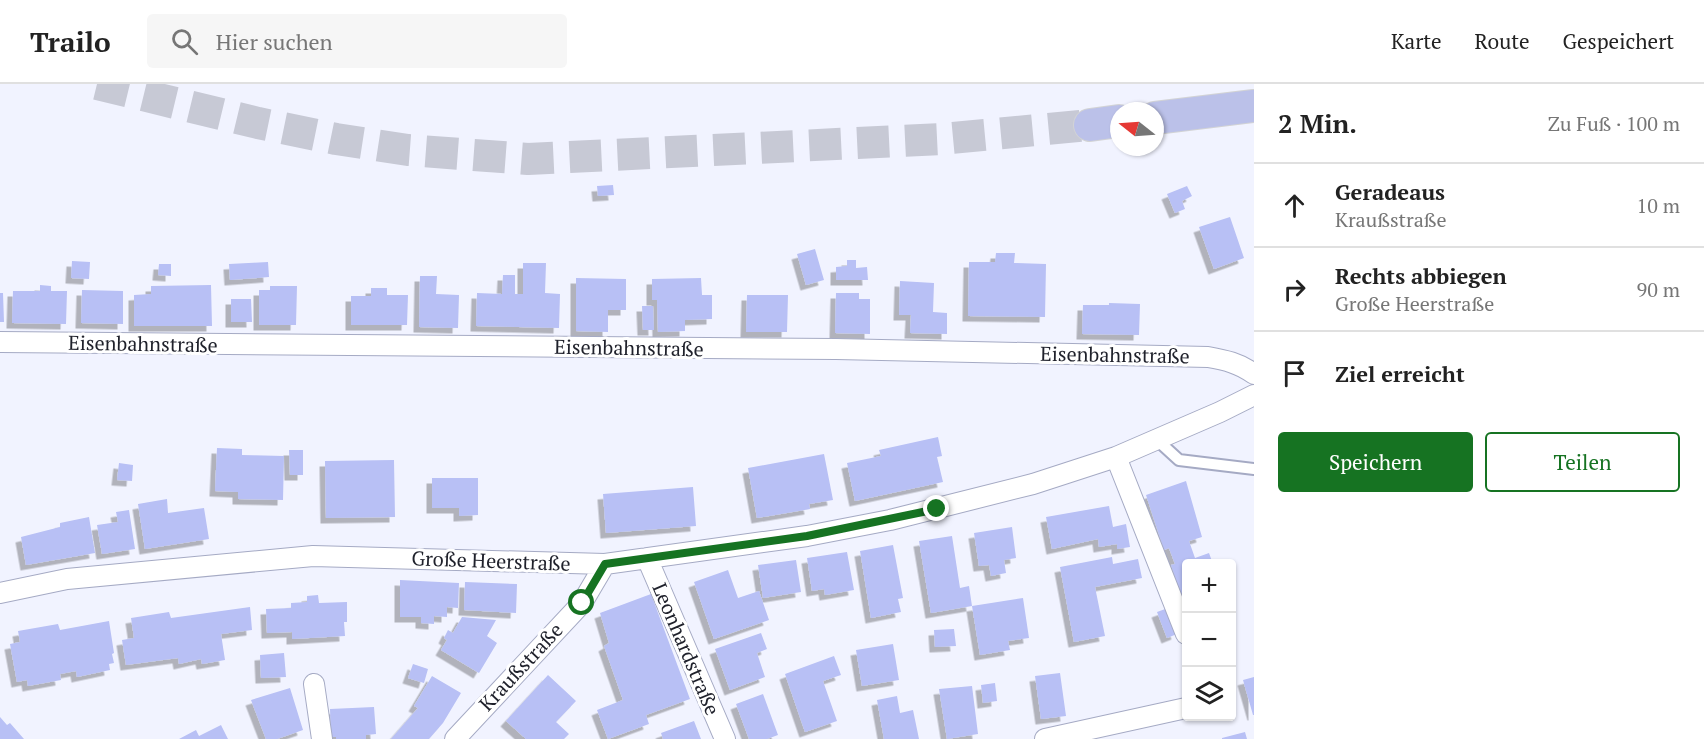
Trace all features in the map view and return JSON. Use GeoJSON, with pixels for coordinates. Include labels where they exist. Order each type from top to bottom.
{"type":"FeatureCollection","features":[{"type":"Feature","properties":{"kind":"main road"},"geometry":{"type":"LineString","coordinates":[[1164,117],[1254,106]]}},
{"type":"Feature","properties":{"kind":"street","name":"Eisenbahnstraße"},"geometry":{"type":"LineString","coordinates":[[0,342],[836,349],[1208,357],[1229,360],[1242,365],[1254,374]]}},
{"type":"Feature","properties":{"kind":"street","name":"Große Heerstraße"},"geometry":{"type":"LineString","coordinates":[[0,594],[67,579],[313,556],[605,564],[807,536],[890,520],[1033,484],[1116,457],[1254,395]]}},
{"type":"Feature","properties":{"kind":"street"},"geometry":{"type":"LineString","coordinates":[[1116,457],[1182,624]]}},
{"type":"Feature","properties":{"kind":"street","name":"Leonhardstraße"},"geometry":{"type":"LineString","coordinates":[[647,558],[725,739]]}},
{"type":"Feature","properties":{"kind":"street","name":"Kraußstraße"},"geometry":{"type":"LineString","coordinates":[[455,739],[582,603],[605,564]]}},
{"type":"Feature","properties":{"kind":"street"},"geometry":{"type":"LineString","coordinates":[[314,684],[322,739]]}},
{"type":"Feature","properties":{"kind":"street"},"geometry":{"type":"LineString","coordinates":[[1046,739],[1182,709]]}},
{"type":"Feature","properties":{"kind":"lane"},"geometry":{"type":"LineString","coordinates":[[1156,440],[1179,460],[1254,469]]}},
{"type":"Feature","properties":{"kind":"building"},"geometry":{"type":"Polygon","coordinates":[[[613,185],[614,195],[598,196],[597,186],[613,185]]]}},
{"type":"Feature","properties":{"kind":"building"},"geometry":{"type":"Polygon","coordinates":[[[1187,186],[1192,196],[1182,201],[1185,209],[1175,213],[1167,194],[1187,186]]]}},
{"type":"Feature","properties":{"kind":"building"},"geometry":{"type":"Polygon","coordinates":[[[1230,217],[1244,258],[1214,269],[1199,227],[1230,217]]]}},
{"type":"Feature","properties":{"kind":"building"},"geometry":{"type":"Polygon","coordinates":[[[815,249],[824,280],[806,285],[797,254],[815,249]]]}},
{"type":"Feature","properties":{"kind":"building"},"geometry":{"type":"Polygon","coordinates":[[[996,253],[1015,253],[1014,263],[1046,264],[1045,317],[968,316],[969,262],[995,262],[996,253]]]}},
{"type":"Feature","properties":{"kind":"building"},"geometry":{"type":"Polygon","coordinates":[[[847,260],[856,260],[856,268],[867,267],[868,280],[836,280],[836,267],[847,266],[847,260]]]}},
{"type":"Feature","properties":{"kind":"building"},"geometry":{"type":"Polygon","coordinates":[[[72,261],[90,262],[89,279],[71,278],[72,261]]]}},
{"type":"Feature","properties":{"kind":"building"},"geometry":{"type":"Polygon","coordinates":[[[268,262],[269,277],[230,280],[229,264],[268,262]]]}},
{"type":"Feature","properties":{"kind":"building"},"geometry":{"type":"Polygon","coordinates":[[[523,263],[546,263],[545,293],[560,294],[559,328],[476,326],[477,293],[502,294],[503,275],[515,275],[515,294],[523,294],[523,263]]]}},
{"type":"Feature","properties":{"kind":"building"},"geometry":{"type":"Polygon","coordinates":[[[159,264],[171,264],[171,276],[158,275],[159,264]]]}},
{"type":"Feature","properties":{"kind":"building"},"geometry":{"type":"Polygon","coordinates":[[[420,276],[437,276],[436,294],[459,295],[458,328],[419,327],[420,276]]]}},
{"type":"Feature","properties":{"kind":"building"},"geometry":{"type":"Polygon","coordinates":[[[576,278],[626,279],[626,310],[608,310],[608,332],[576,331],[576,278]]]}},
{"type":"Feature","properties":{"kind":"building"},"geometry":{"type":"Polygon","coordinates":[[[701,278],[702,295],[712,295],[712,319],[685,320],[685,331],[658,332],[657,300],[652,300],[652,279],[701,278]]]}},
{"type":"Feature","properties":{"kind":"building"},"geometry":{"type":"Polygon","coordinates":[[[900,281],[934,283],[933,312],[947,313],[947,334],[910,333],[911,315],[899,315],[900,281]]]}},
{"type":"Feature","properties":{"kind":"building"},"geometry":{"type":"Polygon","coordinates":[[[40,285],[51,286],[51,291],[67,291],[66,324],[12,323],[13,291],[40,291],[40,285]]]}},
{"type":"Feature","properties":{"kind":"building"},"geometry":{"type":"Polygon","coordinates":[[[211,285],[212,326],[134,326],[134,295],[151,294],[151,286],[211,285]]]}},
{"type":"Feature","properties":{"kind":"building"},"geometry":{"type":"Polygon","coordinates":[[[270,286],[297,286],[296,325],[259,325],[259,290],[270,290],[270,286]]]}},
{"type":"Feature","properties":{"kind":"building"},"geometry":{"type":"Polygon","coordinates":[[[371,288],[387,288],[387,295],[408,295],[407,325],[351,325],[351,296],[371,296],[371,288]]]}},
{"type":"Feature","properties":{"kind":"building"},"geometry":{"type":"Polygon","coordinates":[[[82,290],[123,291],[123,324],[81,323],[82,290]]]}},
{"type":"Feature","properties":{"kind":"building"},"geometry":{"type":"Polygon","coordinates":[[[0,293],[3,293],[4,322],[0,322],[0,293]]]}},
{"type":"Feature","properties":{"kind":"building"},"geometry":{"type":"Polygon","coordinates":[[[836,293],[859,293],[859,299],[870,299],[870,334],[835,333],[836,293]]]}},
{"type":"Feature","properties":{"kind":"building"},"geometry":{"type":"Polygon","coordinates":[[[747,295],[788,295],[787,332],[746,332],[747,295]]]}},
{"type":"Feature","properties":{"kind":"building"},"geometry":{"type":"Polygon","coordinates":[[[231,299],[251,299],[252,322],[231,322],[231,299]]]}},
{"type":"Feature","properties":{"kind":"building"},"geometry":{"type":"Polygon","coordinates":[[[1109,303],[1140,304],[1139,335],[1082,334],[1083,305],[1109,305],[1109,303]]]}},
{"type":"Feature","properties":{"kind":"building"},"geometry":{"type":"Polygon","coordinates":[[[642,306],[653,306],[654,330],[643,330],[642,306]]]}},
{"type":"Feature","properties":{"kind":"building"},"geometry":{"type":"Polygon","coordinates":[[[938,437],[942,456],[937,457],[943,482],[855,501],[847,463],[881,456],[879,450],[938,437]]]}},
{"type":"Feature","properties":{"kind":"building"},"geometry":{"type":"Polygon","coordinates":[[[217,448],[242,449],[242,455],[284,456],[283,500],[238,499],[238,492],[215,491],[217,448]]]}},
{"type":"Feature","properties":{"kind":"building"},"geometry":{"type":"Polygon","coordinates":[[[289,450],[303,450],[303,475],[290,475],[289,450]]]}},
{"type":"Feature","properties":{"kind":"building"},"geometry":{"type":"Polygon","coordinates":[[[824,454],[833,500],[809,504],[810,509],[757,518],[748,468],[824,454]]]}},
{"type":"Feature","properties":{"kind":"building"},"geometry":{"type":"Polygon","coordinates":[[[394,460],[395,517],[326,518],[325,461],[394,460]]]}},
{"type":"Feature","properties":{"kind":"building"},"geometry":{"type":"Polygon","coordinates":[[[119,463],[133,465],[132,481],[117,480],[119,463]]]}},
{"type":"Feature","properties":{"kind":"building"},"geometry":{"type":"Polygon","coordinates":[[[432,478],[478,478],[478,515],[459,516],[459,508],[432,508],[432,478]]]}},
{"type":"Feature","properties":{"kind":"building"},"geometry":{"type":"Polygon","coordinates":[[[1186,481],[1202,537],[1189,541],[1195,558],[1209,553],[1211,559],[1182,559],[1182,598],[1171,565],[1175,564],[1169,548],[1164,550],[1146,495],[1186,481]]]}},
{"type":"Feature","properties":{"kind":"building"},"geometry":{"type":"Polygon","coordinates":[[[693,487],[696,526],[606,533],[603,494],[693,487]]]}},
{"type":"Feature","properties":{"kind":"building"},"geometry":{"type":"Polygon","coordinates":[[[167,499],[168,513],[204,508],[209,539],[145,549],[138,504],[167,499]]]}},
{"type":"Feature","properties":{"kind":"building"},"geometry":{"type":"Polygon","coordinates":[[[1109,506],[1113,527],[1126,524],[1130,547],[1117,549],[1117,544],[1099,547],[1098,539],[1052,549],[1046,517],[1109,506]]]}},
{"type":"Feature","properties":{"kind":"building"},"geometry":{"type":"Polygon","coordinates":[[[129,510],[135,549],[102,554],[97,525],[118,522],[116,512],[129,510]]]}},
{"type":"Feature","properties":{"kind":"building"},"geometry":{"type":"Polygon","coordinates":[[[89,517],[95,553],[26,565],[21,537],[60,527],[60,523],[89,517]]]}},
{"type":"Feature","properties":{"kind":"building"},"geometry":{"type":"Polygon","coordinates":[[[1012,527],[1016,558],[1004,560],[1006,573],[991,576],[989,565],[979,566],[974,533],[1012,527]]]}},
{"type":"Feature","properties":{"kind":"building"},"geometry":{"type":"Polygon","coordinates":[[[952,536],[960,588],[969,586],[972,606],[931,613],[919,541],[952,536]]]}},
{"type":"Feature","properties":{"kind":"building"},"geometry":{"type":"Polygon","coordinates":[[[893,545],[903,598],[898,599],[901,612],[871,618],[860,551],[893,545]]]}},
{"type":"Feature","properties":{"kind":"building"},"geometry":{"type":"Polygon","coordinates":[[[847,552],[854,590],[825,595],[824,589],[812,591],[807,558],[847,552]]]}},
{"type":"Feature","properties":{"kind":"building"},"geometry":{"type":"Polygon","coordinates":[[[1112,557],[1113,564],[1138,559],[1142,578],[1095,587],[1105,636],[1074,642],[1060,567],[1112,557]]]}},
{"type":"Feature","properties":{"kind":"building"},"geometry":{"type":"Polygon","coordinates":[[[796,560],[801,592],[763,598],[758,565],[796,560]]]}},
{"type":"Feature","properties":{"kind":"building"},"geometry":{"type":"Polygon","coordinates":[[[728,570],[738,598],[759,591],[769,620],[714,639],[694,582],[728,570]]]}},
{"type":"Feature","properties":{"kind":"building"},"geometry":{"type":"Polygon","coordinates":[[[400,580],[459,583],[458,608],[447,607],[447,617],[434,616],[434,624],[421,623],[421,617],[400,617],[400,580]]]}},
{"type":"Feature","properties":{"kind":"building"},"geometry":{"type":"Polygon","coordinates":[[[465,582],[517,584],[516,613],[464,610],[465,582]]]}},
{"type":"Feature","properties":{"kind":"building"},"geometry":{"type":"Polygon","coordinates":[[[651,594],[690,699],[646,715],[649,724],[608,739],[597,710],[623,700],[604,646],[609,643],[600,613],[651,594]]]}},
{"type":"Feature","properties":{"kind":"building"},"geometry":{"type":"Polygon","coordinates":[[[318,595],[319,603],[347,602],[347,622],[344,622],[345,636],[292,639],[292,632],[267,633],[266,609],[291,608],[291,603],[307,602],[307,596],[318,595]]]}},
{"type":"Feature","properties":{"kind":"building"},"geometry":{"type":"Polygon","coordinates":[[[1023,598],[1029,638],[1008,641],[1010,650],[980,655],[972,606],[1023,598]]]}},
{"type":"Feature","properties":{"kind":"building"},"geometry":{"type":"Polygon","coordinates":[[[250,607],[252,630],[221,634],[225,660],[202,664],[201,659],[179,664],[178,658],[126,665],[122,640],[134,638],[131,618],[169,612],[171,618],[250,607]]]}},
{"type":"Feature","properties":{"kind":"building"},"geometry":{"type":"Polygon","coordinates":[[[1168,608],[1177,634],[1167,638],[1157,612],[1168,608]]]}},
{"type":"Feature","properties":{"kind":"building"},"geometry":{"type":"Polygon","coordinates":[[[462,617],[496,620],[487,636],[497,643],[479,673],[441,650],[447,640],[444,638],[448,630],[453,633],[462,617]]]}},
{"type":"Feature","properties":{"kind":"building"},"geometry":{"type":"Polygon","coordinates":[[[109,621],[114,653],[112,654],[114,663],[109,664],[110,670],[77,677],[76,671],[60,674],[61,680],[28,686],[27,680],[17,682],[10,644],[20,642],[18,631],[58,624],[60,630],[109,621]]]}},
{"type":"Feature","properties":{"kind":"building"},"geometry":{"type":"Polygon","coordinates":[[[954,629],[956,646],[935,647],[934,630],[954,629]]]}},
{"type":"Feature","properties":{"kind":"building"},"geometry":{"type":"Polygon","coordinates":[[[761,633],[767,649],[757,653],[765,677],[730,690],[715,649],[761,633]]]}},
{"type":"Feature","properties":{"kind":"building"},"geometry":{"type":"Polygon","coordinates":[[[893,644],[899,680],[862,686],[856,650],[893,644]]]}},
{"type":"Feature","properties":{"kind":"building"},"geometry":{"type":"Polygon","coordinates":[[[284,653],[286,677],[261,678],[260,655],[284,653]]]}},
{"type":"Feature","properties":{"kind":"building"},"geometry":{"type":"Polygon","coordinates":[[[834,656],[841,675],[823,681],[837,721],[805,732],[785,674],[834,656]]]}},
{"type":"Feature","properties":{"kind":"building"},"geometry":{"type":"Polygon","coordinates":[[[413,664],[428,669],[424,683],[408,678],[413,664]]]}},
{"type":"Feature","properties":{"kind":"building"},"geometry":{"type":"Polygon","coordinates":[[[1060,673],[1066,716],[1041,719],[1035,676],[1060,673]]]}},
{"type":"Feature","properties":{"kind":"building"},"geometry":{"type":"Polygon","coordinates":[[[548,675],[576,701],[556,722],[569,734],[564,739],[526,739],[506,721],[548,675]]]}},
{"type":"Feature","properties":{"kind":"building"},"geometry":{"type":"Polygon","coordinates":[[[432,676],[461,693],[443,723],[429,739],[391,739],[418,708],[414,706],[432,676]]]}},
{"type":"Feature","properties":{"kind":"building"},"geometry":{"type":"Polygon","coordinates":[[[1254,677],[1254,715],[1253,715],[1243,680],[1254,677]]]}},
{"type":"Feature","properties":{"kind":"building"},"geometry":{"type":"Polygon","coordinates":[[[995,683],[997,701],[983,703],[981,685],[995,683]]]}},
{"type":"Feature","properties":{"kind":"building"},"geometry":{"type":"Polygon","coordinates":[[[972,686],[978,734],[947,739],[939,689],[972,686]]]}},
{"type":"Feature","properties":{"kind":"building"},"geometry":{"type":"Polygon","coordinates":[[[290,688],[303,730],[277,739],[266,739],[251,700],[290,688]]]}},
{"type":"Feature","properties":{"kind":"building"},"geometry":{"type":"Polygon","coordinates":[[[763,694],[778,735],[767,739],[749,739],[736,704],[763,694]]]}},
{"type":"Feature","properties":{"kind":"building"},"geometry":{"type":"Polygon","coordinates":[[[897,696],[900,713],[913,710],[919,739],[884,739],[877,700],[897,696]]]}},
{"type":"Feature","properties":{"kind":"building"},"geometry":{"type":"Polygon","coordinates":[[[374,707],[376,734],[366,735],[366,739],[331,737],[330,709],[374,707]]]}},
{"type":"Feature","properties":{"kind":"building"},"geometry":{"type":"Polygon","coordinates":[[[0,717],[7,725],[10,723],[24,739],[0,739],[0,717]]]}},
{"type":"Feature","properties":{"kind":"building"},"geometry":{"type":"Polygon","coordinates":[[[694,721],[701,739],[663,739],[661,733],[694,721]]]}},
{"type":"Feature","properties":{"kind":"building"},"geometry":{"type":"Polygon","coordinates":[[[221,725],[228,739],[179,739],[196,730],[199,736],[221,725]]]}},
{"type":"Feature","properties":{"kind":"building"},"geometry":{"type":"Polygon","coordinates":[[[1245,732],[1247,739],[1222,739],[1222,738],[1245,732]]]}},
{"type":"Feature","properties":{"kind":"tunnel"},"geometry":{"type":"LineString","coordinates":[[97,84],[258,123],[336,139],[408,150],[528,159],[941,139],[1090,125]]}},
{"type":"Feature","properties":{"kind":"route"},"geometry":{"type":"LineString","coordinates":[[582,603],[605,564],[807,536],[937,509]]}}]}
